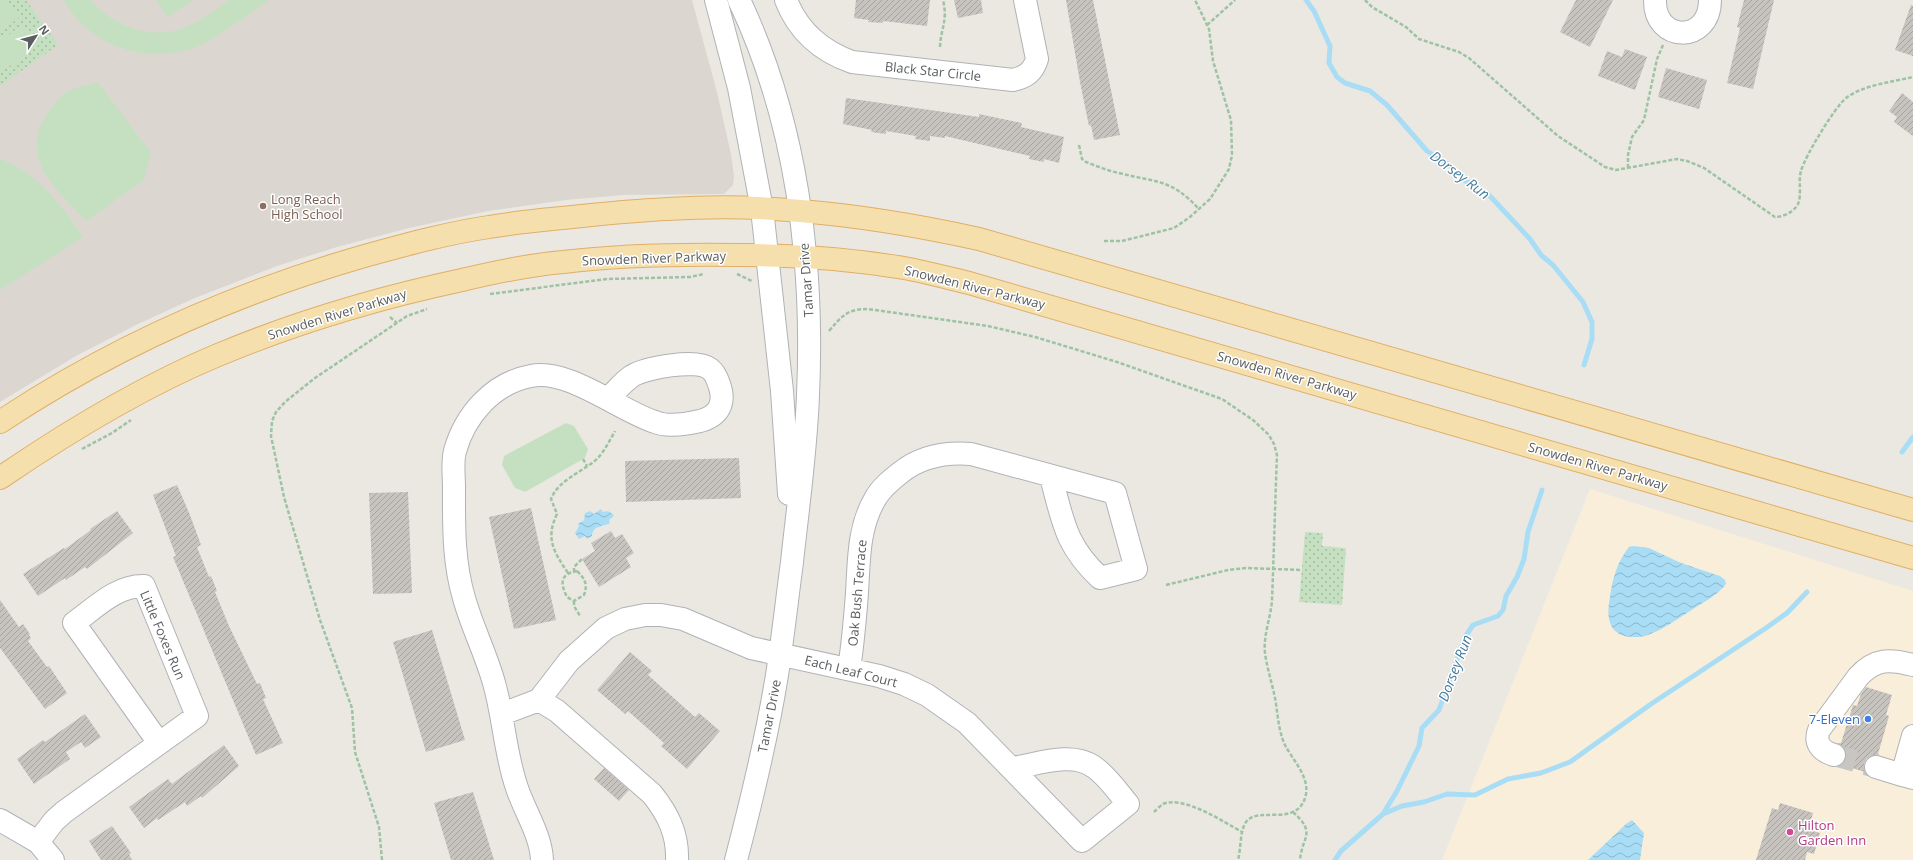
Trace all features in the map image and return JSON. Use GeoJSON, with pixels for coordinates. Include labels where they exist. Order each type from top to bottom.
{"type":"FeatureCollection","features":[{"type":"Feature","properties":{"kind":"main road"},"geometry":{"type":"LineString","coordinates":[[0,422],[85,370],[200,313],[280,282],[412,242],[488,227],[623,212],[694,207],[801,210],[915,225],[979,239],[1913,510]]}},
{"type":"Feature","properties":{"kind":"main road","name":"Snowden River Parkway"},"geometry":{"type":"LineString","coordinates":[[0,478],[45,447],[108,410],[216,356],[294,326],[358,305],[484,275],[564,261],[697,254],[804,256],[904,268],[969,283],[1913,558]]}},
{"type":"Feature","properties":{"kind":"street","name":"Tamar Drive"},"geometry":{"type":"LineString","coordinates":[[716,0],[739,88],[762,209],[768,255],[788,477],[790,569]]}},
{"type":"Feature","properties":{"kind":"street","name":"Tamar Drive"},"geometry":{"type":"LineString","coordinates":[[736,860],[751,803],[769,721],[779,655],[802,477],[808,395],[809,324],[801,210],[787,140],[771,80],[739,0]]}},
{"type":"Feature","properties":{"kind":"street","name":"Black Star Circle"},"geometry":{"type":"LineString","coordinates":[[786,0],[796,20],[818,44],[830,53],[852,62],[1013,80],[1022,78],[1029,73],[1035,67],[1037,59],[1025,0]]}},
{"type":"Feature","properties":{"kind":"street"},"geometry":{"type":"LineString","coordinates":[[1655,0],[1655,10],[1660,21],[1670,31],[1682,33],[1694,31],[1703,24],[1710,11],[1710,0]]}},
{"type":"Feature","properties":{"kind":"street"},"geometry":{"type":"LineString","coordinates":[[542,860],[542,851],[511,769],[502,714],[487,658],[473,624],[457,572],[454,542],[454,453],[463,430],[474,413],[487,398],[502,386],[518,379],[533,375],[547,375],[562,378],[609,398],[657,424],[678,424],[708,419],[715,414],[720,407],[722,397],[715,375],[709,367],[697,364],[656,368],[642,371],[630,377],[609,398]]}},
{"type":"Feature","properties":{"kind":"street","name":"Oak Bush Terrace"},"geometry":{"type":"LineString","coordinates":[[849,669],[854,632],[861,538],[868,514],[876,498],[888,483],[905,468],[923,459],[938,454],[971,454],[1051,477],[1115,493],[1136,569],[1100,578],[1087,566],[1066,533],[1051,477]]}},
{"type":"Feature","properties":{"kind":"street","name":"Little Foxes Run"},"geometry":{"type":"LineString","coordinates":[[38,842],[54,821],[64,812],[159,744],[198,716],[144,586],[134,586],[123,589],[110,597],[74,623],[159,744]]}},
{"type":"Feature","properties":{"kind":"street","name":"Each Leaf Court"},"geometry":{"type":"LineString","coordinates":[[539,700],[569,660],[606,628],[625,619],[645,615],[662,615],[683,619],[751,648],[849,669],[904,684],[927,696],[967,723],[1013,768],[1082,841],[1128,804],[1095,768],[1083,761],[1070,759],[1013,768]]}},
{"type":"Feature","properties":{"kind":"street"},"geometry":{"type":"LineString","coordinates":[[1834,755],[1824,752],[1820,747],[1817,736],[1819,730],[1865,669],[1875,663],[1887,661],[1900,662],[1913,666]]}},
{"type":"Feature","properties":{"kind":"street"},"geometry":{"type":"LineString","coordinates":[[502,714],[539,700],[556,711],[652,794],[662,806],[675,835],[677,860]]}},
{"type":"Feature","properties":{"kind":"street"},"geometry":{"type":"LineString","coordinates":[[1876,767],[1907,776],[1913,736]]}},
{"type":"Feature","properties":{"kind":"street"},"geometry":{"type":"LineString","coordinates":[[0,820],[38,842],[53,860]]}},
{"type":"Feature","properties":{"kind":"path"},"geometry":{"type":"LineString","coordinates":[[940,47],[946,18],[943,0]]}},
{"type":"Feature","properties":{"kind":"path"},"geometry":{"type":"LineString","coordinates":[[1104,241],[1122,241],[1140,238],[1174,228],[1200,209],[1220,186],[1229,169],[1232,155],[1231,120],[1213,61],[1207,25],[1195,0]]}},
{"type":"Feature","properties":{"kind":"path"},"geometry":{"type":"LineString","coordinates":[[1207,25],[1235,0]]}},
{"type":"Feature","properties":{"kind":"path"},"geometry":{"type":"LineString","coordinates":[[1364,0],[1372,7],[1406,27],[1419,39],[1459,52],[1469,58],[1558,136],[1605,167],[1616,170],[1677,159],[1698,164],[1775,217],[1782,217],[1792,211],[1798,204],[1801,170],[1837,108],[1846,98],[1856,92],[1913,77]]}},
{"type":"Feature","properties":{"kind":"path"},"geometry":{"type":"LineString","coordinates":[[1628,168],[1628,156],[1632,137],[1644,120],[1657,59],[1670,31]]}},
{"type":"Feature","properties":{"kind":"path"},"geometry":{"type":"LineString","coordinates":[[1079,145],[1082,159],[1086,162],[1119,173],[1151,179],[1174,187],[1187,196],[1200,209]]}},
{"type":"Feature","properties":{"kind":"path"},"geometry":{"type":"LineString","coordinates":[[484,295],[607,279],[690,277],[711,271]]}},
{"type":"Feature","properties":{"kind":"path"},"geometry":{"type":"LineString","coordinates":[[734,273],[752,281]]}},
{"type":"Feature","properties":{"kind":"path"},"geometry":{"type":"LineString","coordinates":[[382,860],[379,827],[355,752],[352,708],[320,620],[284,497],[271,436],[272,421],[276,412],[285,402],[315,378],[407,316],[429,308]]}},
{"type":"Feature","properties":{"kind":"path"},"geometry":{"type":"LineString","coordinates":[[829,331],[847,312],[856,309],[868,309],[988,326],[1070,347],[1222,399],[1253,420],[1269,434],[1277,454],[1272,602],[1265,652],[1275,698],[1280,734],[1293,760],[1302,773],[1306,792],[1298,807],[1293,812],[1280,816],[1261,815],[1251,817],[1246,822],[1242,832],[1242,842],[1238,860]]}},
{"type":"Feature","properties":{"kind":"path"},"geometry":{"type":"LineString","coordinates":[[387,317],[391,317],[397,323]]}},
{"type":"Feature","properties":{"kind":"path"},"geometry":{"type":"LineString","coordinates":[[80,450],[112,433],[134,418]]}},
{"type":"Feature","properties":{"kind":"path"},"geometry":{"type":"LineString","coordinates":[[568,573],[553,549],[550,538],[553,522],[557,514],[551,499],[558,487],[587,466],[604,450],[615,431]]}},
{"type":"Feature","properties":{"kind":"path"},"geometry":{"type":"LineString","coordinates":[[583,459],[587,466]]}},
{"type":"Feature","properties":{"kind":"path"},"geometry":{"type":"LineString","coordinates":[[574,572],[574,567],[582,559]]}},
{"type":"Feature","properties":{"kind":"path"},"geometry":{"type":"LineString","coordinates":[[1166,585],[1228,570],[1272,568],[1302,570]]}},
{"type":"Feature","properties":{"kind":"path"},"geometry":{"type":"LineString","coordinates":[[577,571],[585,580],[587,588],[584,595],[574,601],[567,597],[562,583],[564,577],[568,573],[577,571]]}},
{"type":"Feature","properties":{"kind":"path"},"geometry":{"type":"LineString","coordinates":[[574,601],[574,606],[580,616]]}},
{"type":"Feature","properties":{"kind":"path"},"geometry":{"type":"LineString","coordinates":[[1154,812],[1162,804],[1170,802],[1181,804],[1200,810],[1242,832]]}},
{"type":"Feature","properties":{"kind":"path"},"geometry":{"type":"LineString","coordinates":[[1293,812],[1300,818],[1306,828],[1307,834],[1300,860]]}},
{"type":"Feature","properties":{"kind":"shaded area","name":"Long Reach High School"},"geometry":{"type":"Polygon","coordinates":[[[0,0],[692,0],[717,92],[731,154],[734,176],[733,185],[724,194],[624,195],[566,200],[488,211],[409,228],[337,247],[277,266],[195,298],[138,324],[76,356],[0,402],[0,0]]]}},
{"type":"Feature","properties":{"kind":"shaded area"},"geometry":{"type":"Polygon","coordinates":[[[1590,489],[1913,591],[1913,860],[1442,860],[1590,489]]]}},
{"type":"Feature","properties":{"kind":"green space"},"geometry":{"type":"Polygon","coordinates":[[[0,0],[26,0],[58,45],[0,86],[0,0]]]}},
{"type":"Feature","properties":{"kind":"green space"},"geometry":{"type":"Polygon","coordinates":[[[0,0],[6,0],[19,18],[0,31],[0,0]]]}},
{"type":"Feature","properties":{"kind":"green space"},"geometry":{"type":"Polygon","coordinates":[[[64,0],[91,0],[100,10],[123,24],[135,29],[149,32],[162,32],[175,31],[191,24],[214,11],[229,0],[269,0],[224,32],[195,48],[160,54],[127,50],[97,36],[84,26],[73,14],[64,0]]]}},
{"type":"Feature","properties":{"kind":"green space"},"geometry":{"type":"Polygon","coordinates":[[[156,0],[193,0],[168,17],[156,0]]]}},
{"type":"Feature","properties":{"kind":"green space"},"geometry":{"type":"Polygon","coordinates":[[[23,24],[38,46],[0,73],[0,41],[23,24]]]}},
{"type":"Feature","properties":{"kind":"green space"},"geometry":{"type":"Polygon","coordinates":[[[98,82],[151,153],[144,180],[86,221],[65,199],[46,175],[40,162],[37,148],[38,134],[48,112],[63,95],[75,89],[98,82]]]}},
{"type":"Feature","properties":{"kind":"green space"},"geometry":{"type":"Polygon","coordinates":[[[0,159],[25,172],[48,191],[83,237],[0,290],[0,159]]]}},
{"type":"Feature","properties":{"kind":"green space"},"geometry":{"type":"Polygon","coordinates":[[[566,423],[574,426],[588,449],[585,458],[525,492],[515,488],[502,465],[504,456],[566,423]]]}},
{"type":"Feature","properties":{"kind":"green space"},"geometry":{"type":"Polygon","coordinates":[[[1305,532],[1323,533],[1322,546],[1346,548],[1342,605],[1299,602],[1305,532]]]}},
{"type":"Feature","properties":{"kind":"water"},"geometry":{"type":"Polygon","coordinates":[[[601,509],[603,512],[606,511],[612,513],[614,516],[609,520],[610,523],[596,528],[592,536],[587,539],[585,536],[579,539],[575,533],[579,526],[578,524],[584,520],[585,513],[590,511],[594,514],[601,509]]]}},
{"type":"Feature","properties":{"kind":"water"},"geometry":{"type":"Polygon","coordinates":[[[1634,546],[1649,548],[1681,563],[1720,576],[1725,580],[1726,584],[1709,599],[1657,631],[1642,637],[1625,636],[1618,633],[1614,629],[1608,612],[1612,584],[1616,570],[1625,552],[1629,547],[1634,546]]]}},
{"type":"Feature","properties":{"kind":"water"},"geometry":{"type":"Polygon","coordinates":[[[1632,820],[1644,833],[1640,860],[1588,860],[1626,824],[1632,820]]]}},
{"type":"Feature","properties":{"kind":"building"},"geometry":{"type":"Polygon","coordinates":[[[856,0],[930,0],[927,26],[883,21],[883,23],[868,22],[869,20],[854,18],[856,0]]]}},
{"type":"Feature","properties":{"kind":"building"},"geometry":{"type":"Polygon","coordinates":[[[954,0],[981,0],[983,13],[958,18],[954,0]]]}},
{"type":"Feature","properties":{"kind":"building"},"geometry":{"type":"Polygon","coordinates":[[[1066,0],[1093,0],[1120,135],[1094,140],[1091,125],[1089,126],[1080,82],[1066,0]]]}},
{"type":"Feature","properties":{"kind":"building"},"geometry":{"type":"Polygon","coordinates":[[[1576,0],[1613,0],[1590,47],[1560,32],[1576,0]]]}},
{"type":"Feature","properties":{"kind":"building"},"geometry":{"type":"Polygon","coordinates":[[[1744,0],[1774,0],[1753,89],[1727,83],[1740,28],[1737,27],[1744,0]]]}},
{"type":"Feature","properties":{"kind":"building"},"geometry":{"type":"Polygon","coordinates":[[[1911,5],[1913,6],[1913,56],[1895,50],[1911,5]]]}},
{"type":"Feature","properties":{"kind":"building"},"geometry":{"type":"Polygon","coordinates":[[[1625,49],[1647,57],[1635,90],[1598,76],[1607,51],[1622,57],[1625,49]]]}},
{"type":"Feature","properties":{"kind":"building"},"geometry":{"type":"Polygon","coordinates":[[[1666,68],[1707,80],[1699,109],[1658,97],[1666,68]]]}},
{"type":"Feature","properties":{"kind":"building"},"geometry":{"type":"Polygon","coordinates":[[[1902,93],[1913,102],[1913,136],[1894,122],[1897,117],[1889,111],[1902,93]]]}},
{"type":"Feature","properties":{"kind":"building"},"geometry":{"type":"Polygon","coordinates":[[[846,98],[979,117],[979,114],[1022,123],[1021,127],[1064,137],[1059,163],[1044,159],[1044,162],[1029,159],[1030,156],[945,136],[945,138],[930,136],[930,141],[915,139],[916,136],[886,131],[886,134],[871,132],[872,130],[843,124],[846,98]]]}},
{"type":"Feature","properties":{"kind":"building"},"geometry":{"type":"Polygon","coordinates":[[[739,458],[741,498],[626,502],[625,461],[739,458]]]}},
{"type":"Feature","properties":{"kind":"building"},"geometry":{"type":"Polygon","coordinates":[[[177,485],[201,545],[197,547],[209,577],[211,576],[217,591],[215,592],[229,626],[257,684],[260,683],[266,698],[263,699],[283,743],[256,755],[173,557],[176,556],[153,495],[177,485]]]}},
{"type":"Feature","properties":{"kind":"building"},"geometry":{"type":"Polygon","coordinates":[[[408,492],[412,593],[373,594],[369,493],[408,492]]]}},
{"type":"Feature","properties":{"kind":"building"},"geometry":{"type":"Polygon","coordinates":[[[531,508],[556,620],[514,629],[489,517],[531,508]]]}},
{"type":"Feature","properties":{"kind":"building"},"geometry":{"type":"Polygon","coordinates":[[[117,511],[133,533],[87,569],[85,567],[66,580],[65,578],[38,596],[23,574],[64,548],[65,549],[91,530],[90,529],[117,511]]]}},
{"type":"Feature","properties":{"kind":"building"},"geometry":{"type":"Polygon","coordinates":[[[611,531],[615,538],[622,534],[634,553],[626,558],[631,567],[599,587],[582,559],[595,551],[591,543],[611,531]]]}},
{"type":"Feature","properties":{"kind":"building"},"geometry":{"type":"Polygon","coordinates":[[[0,600],[19,627],[23,624],[30,634],[29,635],[31,638],[28,641],[47,667],[49,666],[67,693],[45,709],[0,648],[0,600]]]}},
{"type":"Feature","properties":{"kind":"building"},"geometry":{"type":"Polygon","coordinates":[[[432,630],[465,740],[426,752],[393,642],[432,630]]]}},
{"type":"Feature","properties":{"kind":"building"},"geometry":{"type":"Polygon","coordinates":[[[630,652],[652,671],[648,675],[695,717],[699,713],[720,731],[687,769],[661,746],[664,743],[628,711],[625,714],[597,690],[630,652]]]}},
{"type":"Feature","properties":{"kind":"building","name":"7-Eleven"},"geometry":{"type":"Polygon","coordinates":[[[1866,687],[1892,695],[1886,715],[1889,716],[1878,754],[1880,755],[1873,755],[1867,758],[1864,764],[1865,772],[1842,765],[1846,760],[1846,753],[1843,747],[1837,743],[1841,743],[1853,705],[1857,706],[1861,694],[1866,687]]]}},
{"type":"Feature","properties":{"kind":"building"},"geometry":{"type":"Polygon","coordinates":[[[85,714],[101,737],[85,748],[81,742],[66,752],[70,759],[34,784],[17,759],[43,740],[45,742],[85,714]]]}},
{"type":"Feature","properties":{"kind":"building"},"geometry":{"type":"Polygon","coordinates":[[[224,745],[239,766],[202,798],[201,796],[187,806],[185,802],[158,820],[157,818],[144,828],[129,807],[168,779],[172,784],[224,745]]]}},
{"type":"Feature","properties":{"kind":"building"},"geometry":{"type":"Polygon","coordinates":[[[604,768],[629,790],[619,801],[594,779],[604,768]]]}},
{"type":"Feature","properties":{"kind":"building"},"geometry":{"type":"Polygon","coordinates":[[[473,792],[494,860],[451,860],[434,803],[473,792]]]}},
{"type":"Feature","properties":{"kind":"building","name":"Hilton Garden Inn"},"geometry":{"type":"Polygon","coordinates":[[[1780,803],[1813,813],[1811,820],[1816,821],[1813,831],[1820,833],[1814,854],[1807,852],[1805,860],[1756,860],[1772,808],[1778,810],[1780,803]]]}},
{"type":"Feature","properties":{"kind":"building"},"geometry":{"type":"Polygon","coordinates":[[[112,826],[131,853],[129,854],[132,860],[101,860],[89,841],[112,826]]]}},
{"type":"Feature","properties":{"kind":"waterway","name":"Dorsey Run"},"geometry":{"type":"LineString","coordinates":[[1306,0],[1314,11],[1330,46],[1329,63],[1337,77],[1345,83],[1370,91],[1387,105],[1427,151],[1449,165],[1464,180],[1489,195],[1530,239],[1541,255],[1553,265],[1583,302],[1592,322],[1592,339],[1584,365]]}},
{"type":"Feature","properties":{"kind":"waterway"},"geometry":{"type":"LineString","coordinates":[[1902,452],[1913,437]]}},
{"type":"Feature","properties":{"kind":"waterway","name":"Dorsey Run"},"geometry":{"type":"LineString","coordinates":[[1335,860],[1341,851],[1383,814],[1397,791],[1419,746],[1422,728],[1439,710],[1465,637],[1473,625],[1498,616],[1503,610],[1506,596],[1517,577],[1524,559],[1528,532],[1542,490]]}},
{"type":"Feature","properties":{"kind":"waterway"},"geometry":{"type":"LineString","coordinates":[[1383,814],[1402,806],[1424,802],[1447,794],[1475,795],[1508,779],[1541,773],[1570,762],[1651,704],[1787,613],[1807,592]]}},
{"type":"Feature","properties":{"kind":"tunnel"},"geometry":{"type":"LineString","coordinates":[[1834,755],[1876,767]]}},
{"type":"Feature","properties":{"kind":"place","name":"Long Reach High School"},"geometry":{"type":"Point","coordinates":[263,206]}},
{"type":"Feature","properties":{"kind":"place","name":"7-Eleven"},"geometry":{"type":"Point","coordinates":[1868,719]}},
{"type":"Feature","properties":{"kind":"place","name":"Hilton Garden Inn"},"geometry":{"type":"Point","coordinates":[1790,832]}}]}
